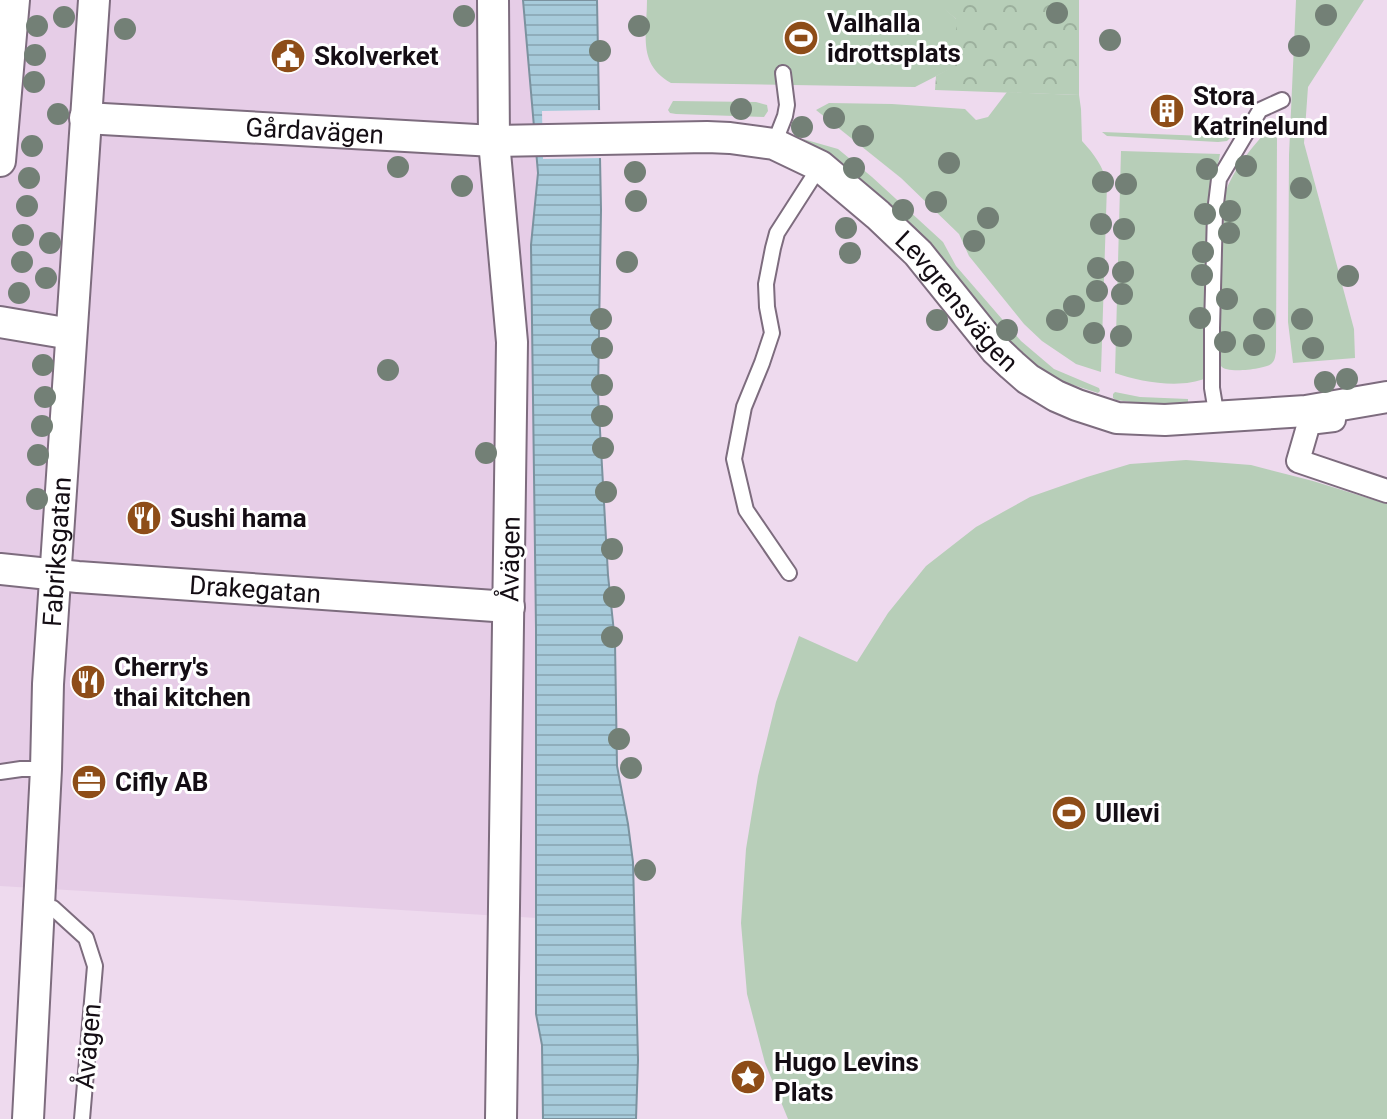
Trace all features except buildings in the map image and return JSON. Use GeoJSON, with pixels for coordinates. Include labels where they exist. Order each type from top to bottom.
{"type":"FeatureCollection","features":[{"type":"Feature","properties":{"kind":"street"},"geometry":{"type":"LineString","coordinates":[[0,161],[14,0]]}},
{"type":"Feature","properties":{"kind":"street","name":"Fabriksgatan"},"geometry":{"type":"LineString","coordinates":[[26,1114],[48,684],[94,0]]}},
{"type":"Feature","properties":{"kind":"street","name":"Åvägen"},"geometry":{"type":"LineString","coordinates":[[493,0],[494,141],[512,342],[501,1119]]}},
{"type":"Feature","properties":{"kind":"street","name":"Gårdavägen"},"geometry":{"type":"LineString","coordinates":[[85,118],[494,141],[545,140]]}},
{"type":"Feature","properties":{"kind":"street","name":"Levgrensvägen"},"geometry":{"type":"LineString","coordinates":[[545,140],[730,138],[774,144],[820,166],[918,253],[996,350],[1037,385],[1077,405],[1117,418],[1217,418],[1306,411],[1387,397]]}},
{"type":"Feature","properties":{"kind":"street"},"geometry":{"type":"LineString","coordinates":[[0,322],[71,334]]}},
{"type":"Feature","properties":{"kind":"street"},"geometry":{"type":"LineString","coordinates":[[1387,412],[1309,423],[1298,461],[1387,491]]}},
{"type":"Feature","properties":{"kind":"street","name":"Drakegatan"},"geometry":{"type":"LineString","coordinates":[[0,569],[55,576],[509,607]]}},
{"type":"Feature","properties":{"kind":"lane"},"geometry":{"type":"LineString","coordinates":[[774,144],[787,105],[783,73]]}},
{"type":"Feature","properties":{"kind":"lane"},"geometry":{"type":"LineString","coordinates":[[1217,418],[1212,388],[1212,328],[1215,212],[1219,179],[1260,110],[1282,100]]}},
{"type":"Feature","properties":{"kind":"lane"},"geometry":{"type":"LineString","coordinates":[[789,573],[746,510],[734,459],[744,407],[772,333],[766,284],[777,233],[820,166]]}},
{"type":"Feature","properties":{"kind":"lane"},"geometry":{"type":"LineString","coordinates":[[0,772],[46,769]]}},
{"type":"Feature","properties":{"kind":"lane","name":"Åvägen"},"geometry":{"type":"LineString","coordinates":[[39,906],[53,908],[86,938],[95,966],[82,1119]]}},
{"type":"Feature","properties":{"kind":"shaded area"},"geometry":{"type":"Polygon","coordinates":[[[0,0],[523,0],[538,173],[531,245],[537,918],[0,886],[0,0]]]}},
{"type":"Feature","properties":{"kind":"green space","name":"Valhalla idrottsplats"},"geometry":{"type":"Polygon","coordinates":[[[647,0],[944,0],[944,8],[956,19],[956,66],[915,87],[671,83],[660,75],[648,57],[647,0]]]}},
{"type":"Feature","properties":{"kind":"green space"},"geometry":{"type":"Polygon","coordinates":[[[944,0],[1079,0],[1079,95],[935,90],[936,76],[956,65],[956,19],[943,8],[944,0]]]}},
{"type":"Feature","properties":{"kind":"green space"},"geometry":{"type":"Polygon","coordinates":[[[1296,0],[1364,0],[1308,87],[1304,143],[1354,329],[1355,358],[1293,363],[1288,322],[1289,155],[1296,0]]]}},
{"type":"Feature","properties":{"kind":"green space"},"geometry":{"type":"Polygon","coordinates":[[[1007,92],[1079,95],[1082,141],[1098,161],[1107,185],[1101,372],[1076,364],[1042,341],[1024,324],[969,256],[959,234],[901,178],[816,110],[829,103],[892,104],[965,109],[976,120],[988,117],[1007,92]]]}},
{"type":"Feature","properties":{"kind":"green space"},"geometry":{"type":"Polygon","coordinates":[[[673,101],[756,102],[767,105],[768,111],[764,117],[676,114],[668,110],[673,101]]]}},
{"type":"Feature","properties":{"kind":"green space"},"geometry":{"type":"Polygon","coordinates":[[[1102,132],[1231,137],[1218,142],[1107,136],[1102,132]]]}},
{"type":"Feature","properties":{"kind":"green space"},"geometry":{"type":"Polygon","coordinates":[[[1272,132],[1277,138],[1276,352],[1273,362],[1267,366],[1230,370],[1221,366],[1218,353],[1225,193],[1247,154],[1265,133],[1272,132]]]}},
{"type":"Feature","properties":{"kind":"green space"},"geometry":{"type":"Polygon","coordinates":[[[803,139],[838,149],[872,177],[943,242],[956,266],[1021,341],[1054,369],[1100,391],[1098,393],[1064,382],[1023,356],[858,180],[803,139]]]}},
{"type":"Feature","properties":{"kind":"green space"},"geometry":{"type":"Polygon","coordinates":[[[1121,151],[1220,154],[1210,209],[1206,378],[1185,383],[1160,383],[1115,373],[1121,151]]]}},
{"type":"Feature","properties":{"kind":"green space"},"geometry":{"type":"Polygon","coordinates":[[[1115,392],[1140,397],[1188,399],[1188,403],[1153,405],[1116,400],[1113,398],[1115,392]]]}},
{"type":"Feature","properties":{"kind":"green space","name":"Ullevi"},"geometry":{"type":"Polygon","coordinates":[[[1186,460],[1251,465],[1387,504],[1387,1119],[788,1119],[765,1063],[747,994],[741,923],[746,849],[758,776],[776,702],[799,636],[857,662],[888,613],[926,566],[976,527],[1030,497],[1087,477],[1130,464],[1186,460]]]}},
{"type":"Feature","properties":{"kind":"water"},"geometry":{"type":"Polygon","coordinates":[[[523,0],[597,0],[601,210],[598,394],[608,575],[615,642],[617,766],[633,862],[638,1060],[636,1119],[543,1119],[542,1045],[536,1014],[536,628],[531,245],[538,173],[523,0]]]}},
{"type":"Feature","properties":{"kind":"pier"},"geometry":{"type":"Polygon","coordinates":[[[603,110],[604,158],[543,159],[542,111],[603,110]]]}},
{"type":"Feature","properties":{"kind":"place","name":"Valhalla idrottsplats"},"geometry":{"type":"Point","coordinates":[801,38]}},
{"type":"Feature","properties":{"kind":"place","name":"Skolverket"},"geometry":{"type":"Point","coordinates":[288,56]}},
{"type":"Feature","properties":{"kind":"place","name":"Stora Katrinelund"},"geometry":{"type":"Point","coordinates":[1167,111]}},
{"type":"Feature","properties":{"kind":"place","name":"Sushi hama"},"geometry":{"type":"Point","coordinates":[144,518]}},
{"type":"Feature","properties":{"kind":"place","name":"Cherry's thai kitchen"},"geometry":{"type":"Point","coordinates":[88,682]}},
{"type":"Feature","properties":{"kind":"place","name":"Cifly AB"},"geometry":{"type":"Point","coordinates":[89,782]}},
{"type":"Feature","properties":{"kind":"place","name":"Ullevi"},"geometry":{"type":"Point","coordinates":[1069,813]}},
{"type":"Feature","properties":{"kind":"place","name":"Hugo Levins Plats"},"geometry":{"type":"Point","coordinates":[748,1077]}}]}
